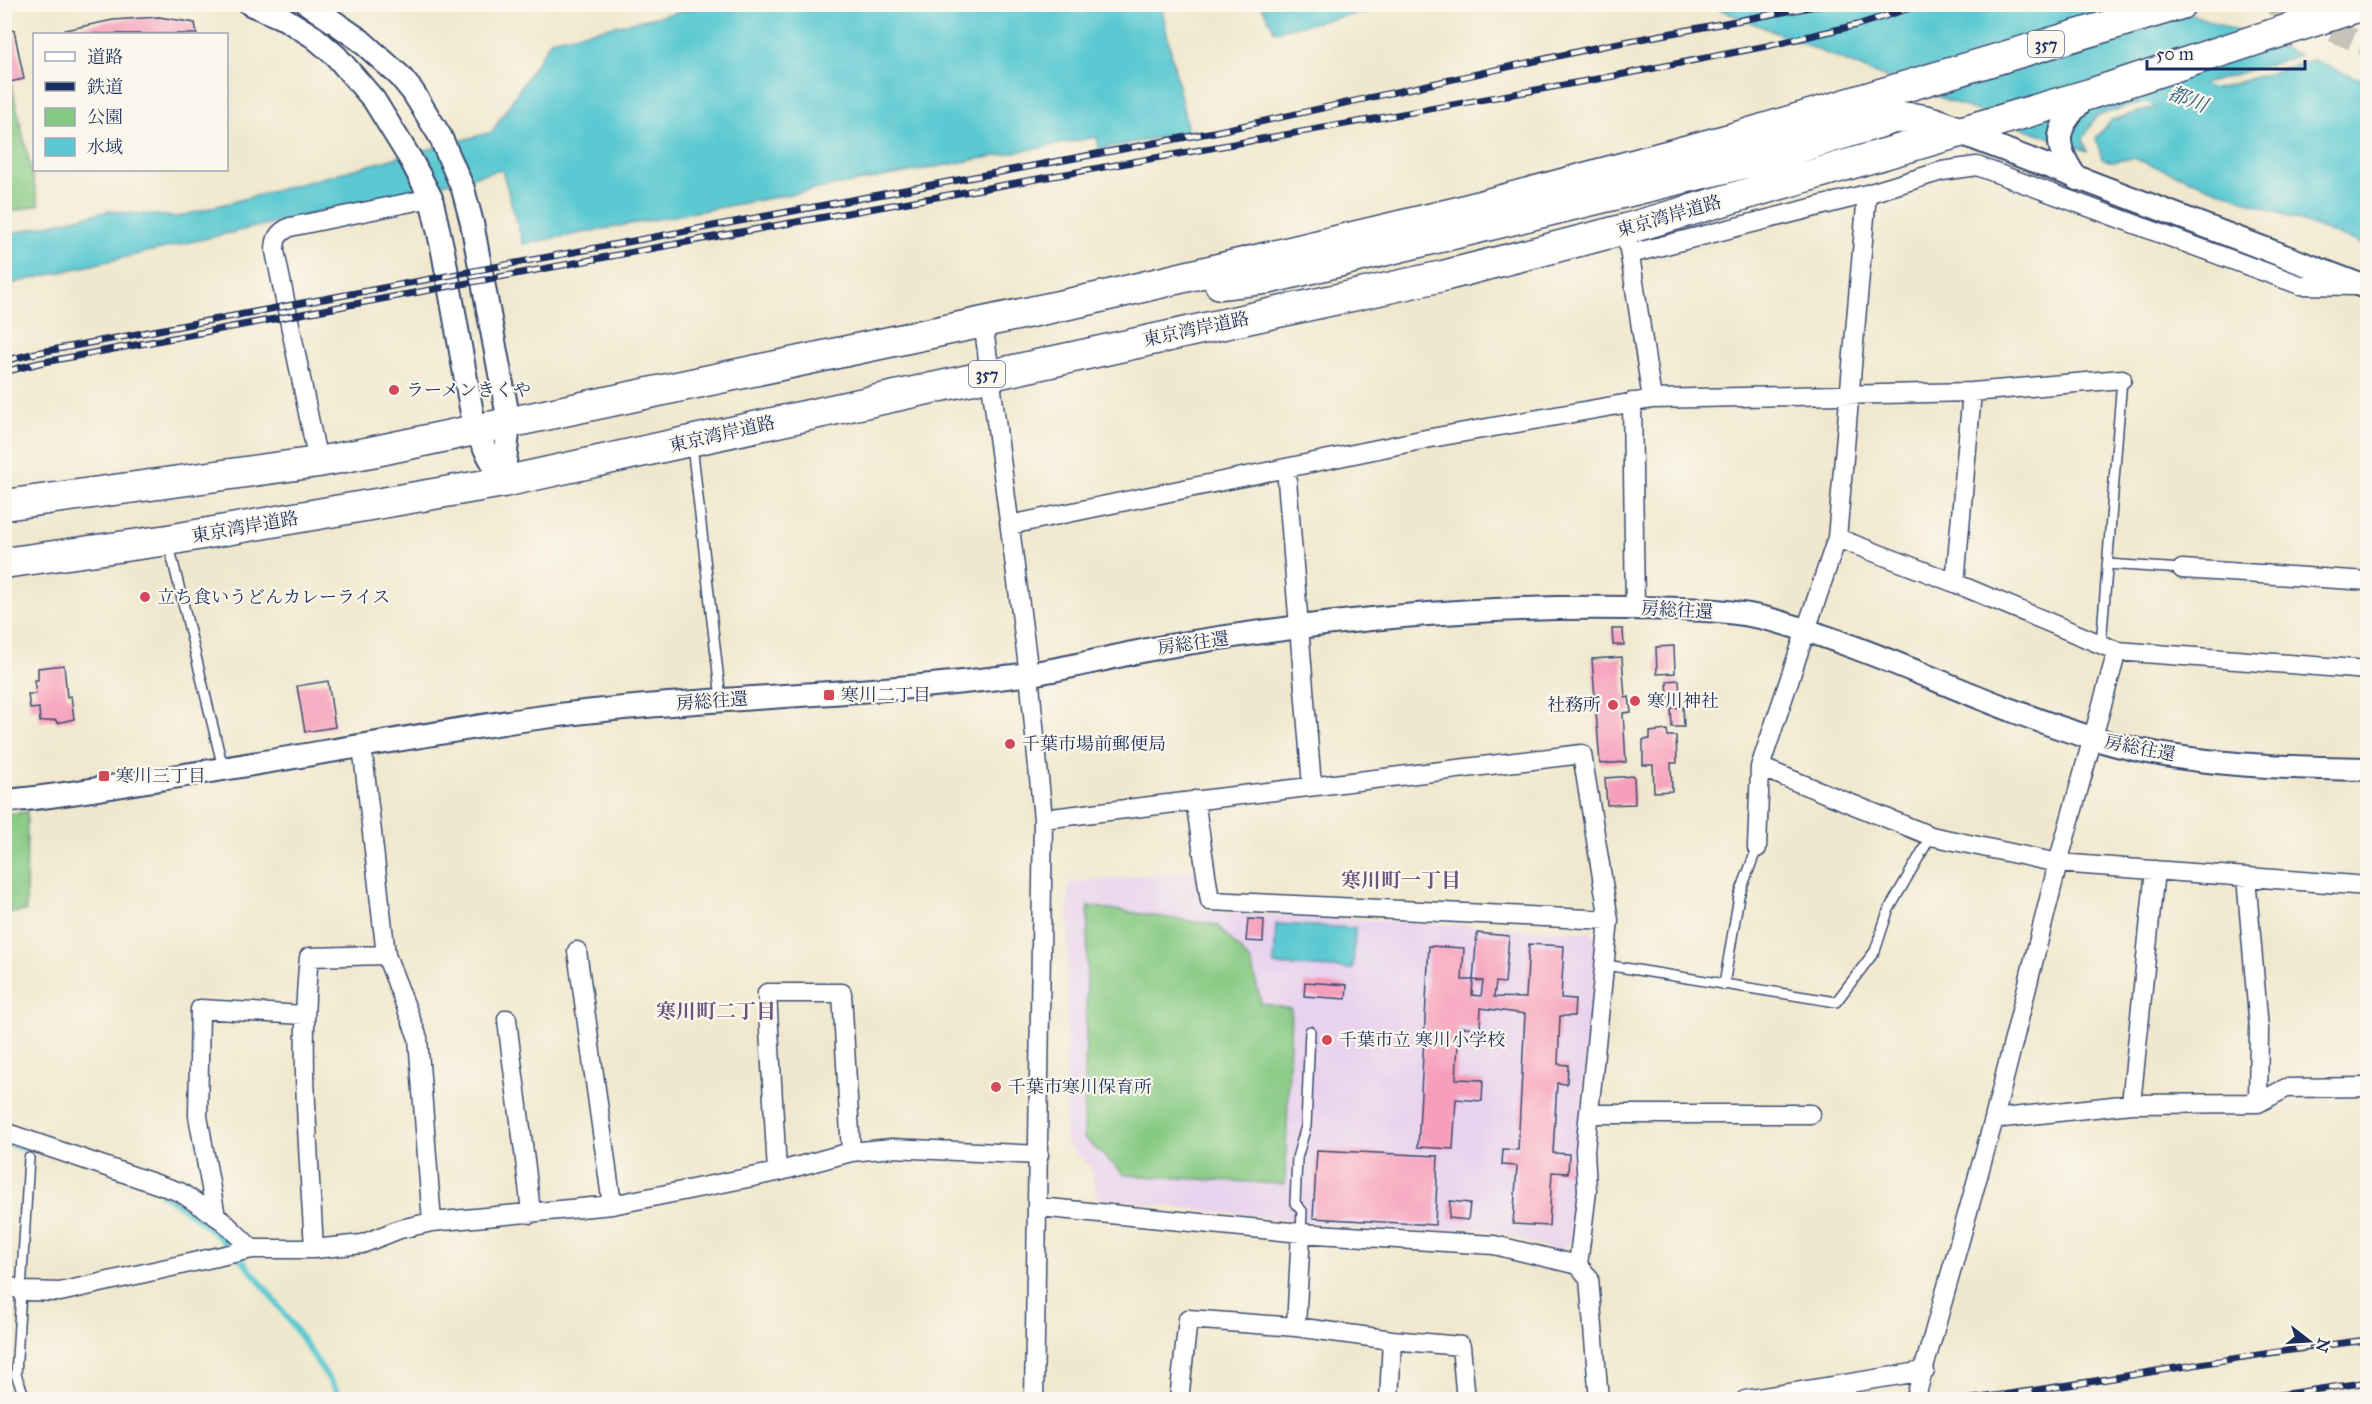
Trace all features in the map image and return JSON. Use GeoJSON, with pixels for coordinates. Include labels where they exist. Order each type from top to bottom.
{"type":"FeatureCollection","features":[{"type":"Feature","properties":{"kind":"highway","name":"357"},"geometry":{"type":"LineString","coordinates":[[4,505],[318,462],[1092,299],[1458,212],[1730,139],[2181,4]]}},
{"type":"Feature","properties":{"kind":"highway","name":"東京湾岸道路"},"geometry":{"type":"LineString","coordinates":[[4,563],[168,540],[503,482],[990,373],[1443,276],[1628,242],[1995,120],[2090,94],[2366,4]]}},
{"type":"Feature","properties":{"kind":"highway"},"geometry":{"type":"LineString","coordinates":[[1092,299],[1271,278],[1758,160],[1894,118],[1913,116],[1932,120],[1958,132]]}},
{"type":"Feature","properties":{"kind":"street"},"geometry":{"type":"LineString","coordinates":[[250,4],[285,19],[314,37],[353,75],[390,122],[430,198],[443,251],[475,430],[503,482]]}},
{"type":"Feature","properties":{"kind":"street"},"geometry":{"type":"LineString","coordinates":[[308,4],[360,40],[400,76],[427,113],[440,136],[463,189],[472,223],[509,422],[503,482]]}},
{"type":"Feature","properties":{"kind":"street"},"geometry":{"type":"LineString","coordinates":[[2077,179],[2065,162],[2059,145],[2059,133],[2069,113],[2090,94]]}},
{"type":"Feature","properties":{"kind":"street"},"geometry":{"type":"LineString","coordinates":[[1958,132],[2365,287]]}},
{"type":"Feature","properties":{"kind":"street"},"geometry":{"type":"LineString","coordinates":[[1652,399],[1628,242],[1867,194],[1942,171],[1977,166],[2300,285],[2365,287]]}},
{"type":"Feature","properties":{"kind":"street"},"geometry":{"type":"LineString","coordinates":[[1757,848],[1760,767],[1803,631],[1837,538],[1867,194]]}},
{"type":"Feature","properties":{"kind":"street"},"geometry":{"type":"LineString","coordinates":[[318,462],[275,251],[275,240],[280,232],[290,227],[430,198]]}},
{"type":"Feature","properties":{"kind":"street"},"geometry":{"type":"LineString","coordinates":[[983,321],[1029,674],[1043,819],[1039,1207],[1034,1400]]}},
{"type":"Feature","properties":{"kind":"street"},"geometry":{"type":"LineString","coordinates":[[1010,525],[1431,438],[1652,399],[1972,392],[2122,379]]}},
{"type":"Feature","properties":{"kind":"street"},"geometry":{"type":"LineString","coordinates":[[1955,583],[1972,392]]}},
{"type":"Feature","properties":{"kind":"street"},"geometry":{"type":"LineString","coordinates":[[1632,402],[1635,608]]}},
{"type":"Feature","properties":{"kind":"street"},"geometry":{"type":"LineString","coordinates":[[1286,468],[1301,628],[1312,786]]}},
{"type":"Feature","properties":{"kind":"street"},"geometry":{"type":"LineString","coordinates":[[1837,538],[1955,583],[2109,648],[2367,670]]}},
{"type":"Feature","properties":{"kind":"street"},"geometry":{"type":"LineString","coordinates":[[2182,568],[2367,581]]}},
{"type":"Feature","properties":{"kind":"street","name":"房総往還"},"geometry":{"type":"LineString","coordinates":[[4,801],[223,769],[536,718],[721,699],[829,695],[1029,674],[1163,647],[1415,613],[1635,608],[1746,615],[1803,631],[1851,646],[2092,738],[2139,750],[2230,763],[2311,769],[2367,769]]}},
{"type":"Feature","properties":{"kind":"street"},"geometry":{"type":"LineString","coordinates":[[1916,1400],[1994,1119],[2092,738],[2109,648]]}},
{"type":"Feature","properties":{"kind":"street"},"geometry":{"type":"LineString","coordinates":[[362,745],[386,955],[418,1038],[432,1222]]}},
{"type":"Feature","properties":{"kind":"street"},"geometry":{"type":"LineString","coordinates":[[1043,819],[1582,754],[1609,920],[1585,1150],[1587,1191],[1578,1264]]}},
{"type":"Feature","properties":{"kind":"street"},"geometry":{"type":"LineString","coordinates":[[1760,767],[1931,836],[2058,863],[2367,886]]}},
{"type":"Feature","properties":{"kind":"street"},"geometry":{"type":"LineString","coordinates":[[1195,800],[1210,901],[1609,920]]}},
{"type":"Feature","properties":{"kind":"street"},"geometry":{"type":"LineString","coordinates":[[2131,1104],[2156,870]]}},
{"type":"Feature","properties":{"kind":"street"},"geometry":{"type":"LineString","coordinates":[[2246,877],[2259,1029],[2258,1102]]}},
{"type":"Feature","properties":{"kind":"street"},"geometry":{"type":"LineString","coordinates":[[577,951],[612,1205]]}},
{"type":"Feature","properties":{"kind":"street"},"geometry":{"type":"LineString","coordinates":[[314,1249],[304,1015],[309,957],[386,955]]}},
{"type":"Feature","properties":{"kind":"street"},"geometry":{"type":"LineString","coordinates":[[777,1172],[767,993],[842,993],[851,1152]]}},
{"type":"Feature","properties":{"kind":"street"},"geometry":{"type":"LineString","coordinates":[[216,1216],[198,1116],[201,1009],[304,1015]]}},
{"type":"Feature","properties":{"kind":"street"},"geometry":{"type":"LineString","coordinates":[[507,1019],[520,1126],[525,1145],[531,1214]]}},
{"type":"Feature","properties":{"kind":"street"},"geometry":{"type":"LineString","coordinates":[[1994,1119],[2131,1104],[2258,1102],[2286,1088],[2367,1087]]}},
{"type":"Feature","properties":{"kind":"street"},"geometry":{"type":"LineString","coordinates":[[1590,1114],[1811,1114]]}},
{"type":"Feature","properties":{"kind":"street"},"geometry":{"type":"LineString","coordinates":[[4,1132],[180,1192],[216,1216],[242,1251]]}},
{"type":"Feature","properties":{"kind":"street"},"geometry":{"type":"LineString","coordinates":[[13,1288],[60,1292],[242,1251],[314,1249],[362,1244],[400,1229],[432,1222],[612,1205],[777,1172],[851,1152],[892,1148],[1039,1155]]}},
{"type":"Feature","properties":{"kind":"street"},"geometry":{"type":"LineString","coordinates":[[1039,1207],[1301,1233],[1494,1245],[1578,1264],[1589,1278],[1599,1400]]}},
{"type":"Feature","properties":{"kind":"street"},"geometry":{"type":"LineString","coordinates":[[1296,1327],[1301,1233]]}},
{"type":"Feature","properties":{"kind":"street"},"geometry":{"type":"LineString","coordinates":[[1179,1400],[1188,1319],[1296,1327],[1392,1340],[1461,1346],[1466,1400]]}},
{"type":"Feature","properties":{"kind":"street"},"geometry":{"type":"LineString","coordinates":[[1389,1400],[1392,1340]]}},
{"type":"Feature","properties":{"kind":"street"},"geometry":{"type":"LineString","coordinates":[[1745,1400],[1925,1371]]}},
{"type":"Feature","properties":{"kind":"lane"},"geometry":{"type":"LineString","coordinates":[[2109,648],[2107,564],[2122,379]]}},
{"type":"Feature","properties":{"kind":"lane"},"geometry":{"type":"LineString","coordinates":[[692,440],[721,699]]}},
{"type":"Feature","properties":{"kind":"lane"},"geometry":{"type":"LineString","coordinates":[[168,540],[223,769]]}},
{"type":"Feature","properties":{"kind":"lane"},"geometry":{"type":"LineString","coordinates":[[2107,564],[2182,568]]}},
{"type":"Feature","properties":{"kind":"lane"},"geometry":{"type":"LineString","coordinates":[[1606,965],[1836,1002],[1875,951],[1888,911],[1931,836]]}},
{"type":"Feature","properties":{"kind":"lane"},"geometry":{"type":"LineString","coordinates":[[1724,985],[1740,896],[1757,848]]}},
{"type":"Feature","properties":{"kind":"lane"},"geometry":{"type":"LineString","coordinates":[[1301,1233],[1302,1211],[1295,1203],[1298,1158],[1306,1126],[1310,1031]]}},
{"type":"Feature","properties":{"kind":"lane"},"geometry":{"type":"LineString","coordinates":[[26,1400],[16,1375],[13,1288],[29,1158]]}},
{"type":"Feature","properties":{"kind":"shaded area","name":"千葉市立 寒川小学校"},"geometry":{"type":"Polygon","coordinates":[[[1198,870],[1203,911],[1589,932],[1598,937],[1577,1158],[1579,1191],[1574,1237],[1560,1252],[1498,1232],[1466,1227],[1443,1232],[1382,1230],[1097,1198],[1091,1168],[1065,1142],[1069,883],[1198,870]]]}},
{"type":"Feature","properties":{"kind":"green space"},"geometry":{"type":"Polygon","coordinates":[[[11,83],[39,205],[5,213],[5,84],[11,83]]]}},
{"type":"Feature","properties":{"kind":"green space"},"geometry":{"type":"Polygon","coordinates":[[[27,812],[26,911],[7,913],[5,920],[5,814],[27,812]]]}},
{"type":"Feature","properties":{"kind":"green space"},"geometry":{"type":"Polygon","coordinates":[[[1088,906],[1217,925],[1251,962],[1261,1003],[1291,1009],[1285,1184],[1125,1175],[1084,1138],[1088,906]]]}},
{"type":"Feature","properties":{"kind":"water"},"geometry":{"type":"Polygon","coordinates":[[[711,5],[1161,5],[1188,132],[1099,149],[1097,137],[523,244],[502,170],[5,285],[4,235],[108,211],[177,217],[492,132],[551,40],[711,5]]]}},
{"type":"Feature","properties":{"kind":"water"},"geometry":{"type":"Polygon","coordinates":[[[1261,5],[1396,5],[1275,31],[1261,5]]]}},
{"type":"Feature","properties":{"kind":"water"},"geometry":{"type":"Polygon","coordinates":[[[1709,5],[2167,5],[2301,55],[2096,116],[2083,139],[2087,151],[1876,74],[1709,5]]]}},
{"type":"Feature","properties":{"kind":"water"},"geometry":{"type":"Polygon","coordinates":[[[2313,60],[2367,82],[2367,246],[2133,158],[2113,162],[2102,159],[2096,138],[2112,120],[2313,60]]]}},
{"type":"Feature","properties":{"kind":"water"},"geometry":{"type":"Polygon","coordinates":[[[1276,924],[1355,928],[1353,969],[1274,965],[1276,924]]]}},
{"type":"Feature","properties":{"kind":"building"},"geometry":{"type":"Polygon","coordinates":[[[159,17],[195,23],[197,33],[66,33],[65,30],[113,20],[159,17]]]}},
{"type":"Feature","properties":{"kind":"building"},"geometry":{"type":"Polygon","coordinates":[[[14,30],[24,79],[4,83],[4,32],[14,30]]]}},
{"type":"Feature","properties":{"kind":"building"},"geometry":{"type":"Polygon","coordinates":[[[1612,629],[1623,629],[1624,645],[1613,645],[1612,629]]]}},
{"type":"Feature","properties":{"kind":"building"},"geometry":{"type":"Polygon","coordinates":[[[1674,646],[1675,673],[1657,674],[1656,647],[1674,646]]]}},
{"type":"Feature","properties":{"kind":"building","name":"社務所"},"geometry":{"type":"Polygon","coordinates":[[[1622,657],[1625,698],[1629,697],[1631,712],[1623,713],[1626,762],[1600,764],[1592,659],[1622,657]]]}},
{"type":"Feature","properties":{"kind":"building"},"geometry":{"type":"Polygon","coordinates":[[[64,665],[67,697],[71,696],[74,719],[57,723],[56,720],[40,722],[39,708],[30,709],[28,694],[36,694],[34,680],[38,680],[38,668],[64,665]]]}},
{"type":"Feature","properties":{"kind":"building"},"geometry":{"type":"Polygon","coordinates":[[[1679,680],[1680,696],[1668,697],[1667,681],[1679,680]]]}},
{"type":"Feature","properties":{"kind":"building"},"geometry":{"type":"Polygon","coordinates":[[[328,681],[335,727],[305,732],[297,686],[328,681]]]}},
{"type":"Feature","properties":{"kind":"building"},"geometry":{"type":"Polygon","coordinates":[[[1683,707],[1684,727],[1672,727],[1671,708],[1683,707]]]}},
{"type":"Feature","properties":{"kind":"building"},"geometry":{"type":"Polygon","coordinates":[[[1667,730],[1668,736],[1676,736],[1677,763],[1671,763],[1672,791],[1654,792],[1653,765],[1643,765],[1643,740],[1650,739],[1650,732],[1667,730]]]}},
{"type":"Feature","properties":{"kind":"building"},"geometry":{"type":"Polygon","coordinates":[[[1634,776],[1635,804],[1607,805],[1605,778],[1634,776]]]}},
{"type":"Feature","properties":{"kind":"building"},"geometry":{"type":"Polygon","coordinates":[[[1248,919],[1264,920],[1263,942],[1246,941],[1248,919]]]}},
{"type":"Feature","properties":{"kind":"building"},"geometry":{"type":"Polygon","coordinates":[[[1477,933],[1509,936],[1505,983],[1496,982],[1494,997],[1526,998],[1529,944],[1564,946],[1561,998],[1575,999],[1574,1016],[1560,1016],[1558,1064],[1568,1065],[1567,1084],[1557,1083],[1553,1153],[1569,1154],[1568,1173],[1552,1172],[1549,1226],[1513,1224],[1517,1166],[1502,1165],[1503,1149],[1518,1150],[1525,1014],[1481,1008],[1480,1028],[1459,1027],[1456,1079],[1483,1080],[1482,1101],[1456,1099],[1453,1149],[1418,1147],[1429,946],[1464,948],[1462,980],[1473,980],[1477,933]],[[1473,980],[1472,995],[1481,996],[1483,981],[1473,980]]]}},
{"type":"Feature","properties":{"kind":"building"},"geometry":{"type":"Polygon","coordinates":[[[1305,982],[1347,985],[1346,999],[1304,996],[1305,982]]]}},
{"type":"Feature","properties":{"kind":"building"},"geometry":{"type":"Polygon","coordinates":[[[1317,1150],[1438,1156],[1435,1225],[1313,1218],[1317,1150]]]}},
{"type":"Feature","properties":{"kind":"building"},"geometry":{"type":"Polygon","coordinates":[[[1450,1201],[1470,1203],[1468,1220],[1449,1218],[1450,1201]]]}},
{"type":"Feature","properties":{"kind":"waterway","name":"都川"},"geometry":{"type":"LineString","coordinates":[[2125,75],[2232,116]]}},
{"type":"Feature","properties":{"kind":"waterway"},"geometry":{"type":"LineString","coordinates":[[4,1142],[29,1150]]}},
{"type":"Feature","properties":{"kind":"waterway"},"geometry":{"type":"LineString","coordinates":[[161,1194],[190,1212],[216,1234],[263,1285],[343,1400]]}},
{"type":"Feature","properties":{"kind":"tunnel"},"geometry":{"type":"LineString","coordinates":[[2272,4],[2368,46]]}},
{"type":"Feature","properties":{"kind":"railway"},"geometry":{"type":"LineString","coordinates":[[4,361],[36,353],[1219,131],[1603,46],[1826,4]]}},
{"type":"Feature","properties":{"kind":"railway"},"geometry":{"type":"LineString","coordinates":[[4,372],[39,363],[735,233],[1614,76],[1767,46],[1857,25],[1923,4]]}},
{"type":"Feature","properties":{"kind":"railway"},"geometry":{"type":"LineString","coordinates":[[1963,1400],[2266,1353],[2368,1340]]}},
{"type":"Feature","properties":{"kind":"railway"},"geometry":{"type":"LineString","coordinates":[[2245,1400],[2368,1382]]}},
{"type":"Feature","properties":{"kind":"place","name":"ラーメンきくや"},"geometry":{"type":"Point","coordinates":[394,390]}},
{"type":"Feature","properties":{"kind":"place","name":"立ち食いうどんカレーライス"},"geometry":{"type":"Point","coordinates":[145,597]}},
{"type":"Feature","properties":{"kind":"place","name":"寒川二丁目"},"geometry":{"type":"Point","coordinates":[829,695]}},
{"type":"Feature","properties":{"kind":"place","name":"寒川神社"},"geometry":{"type":"Point","coordinates":[1635,701]}},
{"type":"Feature","properties":{"kind":"place","name":"社務所"},"geometry":{"type":"Point","coordinates":[1613,705]}},
{"type":"Feature","properties":{"kind":"place","name":"千葉市場前郵便局"},"geometry":{"type":"Point","coordinates":[1010,744]}},
{"type":"Feature","properties":{"kind":"place","name":"寒川三丁目"},"geometry":{"type":"Point","coordinates":[104,776]}},
{"type":"Feature","properties":{"kind":"place","name":"千葉市立 寒川小学校"},"geometry":{"type":"Point","coordinates":[1327,1040]}},
{"type":"Feature","properties":{"kind":"place","name":"千葉市寒川保育所"},"geometry":{"type":"Point","coordinates":[996,1087]}},
{"type":"Feature","properties":{"kind":"district","name":"寒川町一丁目"},"geometry":{"type":"Point","coordinates":[1401,880]}},
{"type":"Feature","properties":{"kind":"district","name":"寒川町二丁目"},"geometry":{"type":"Point","coordinates":[716,1011]}}]}
